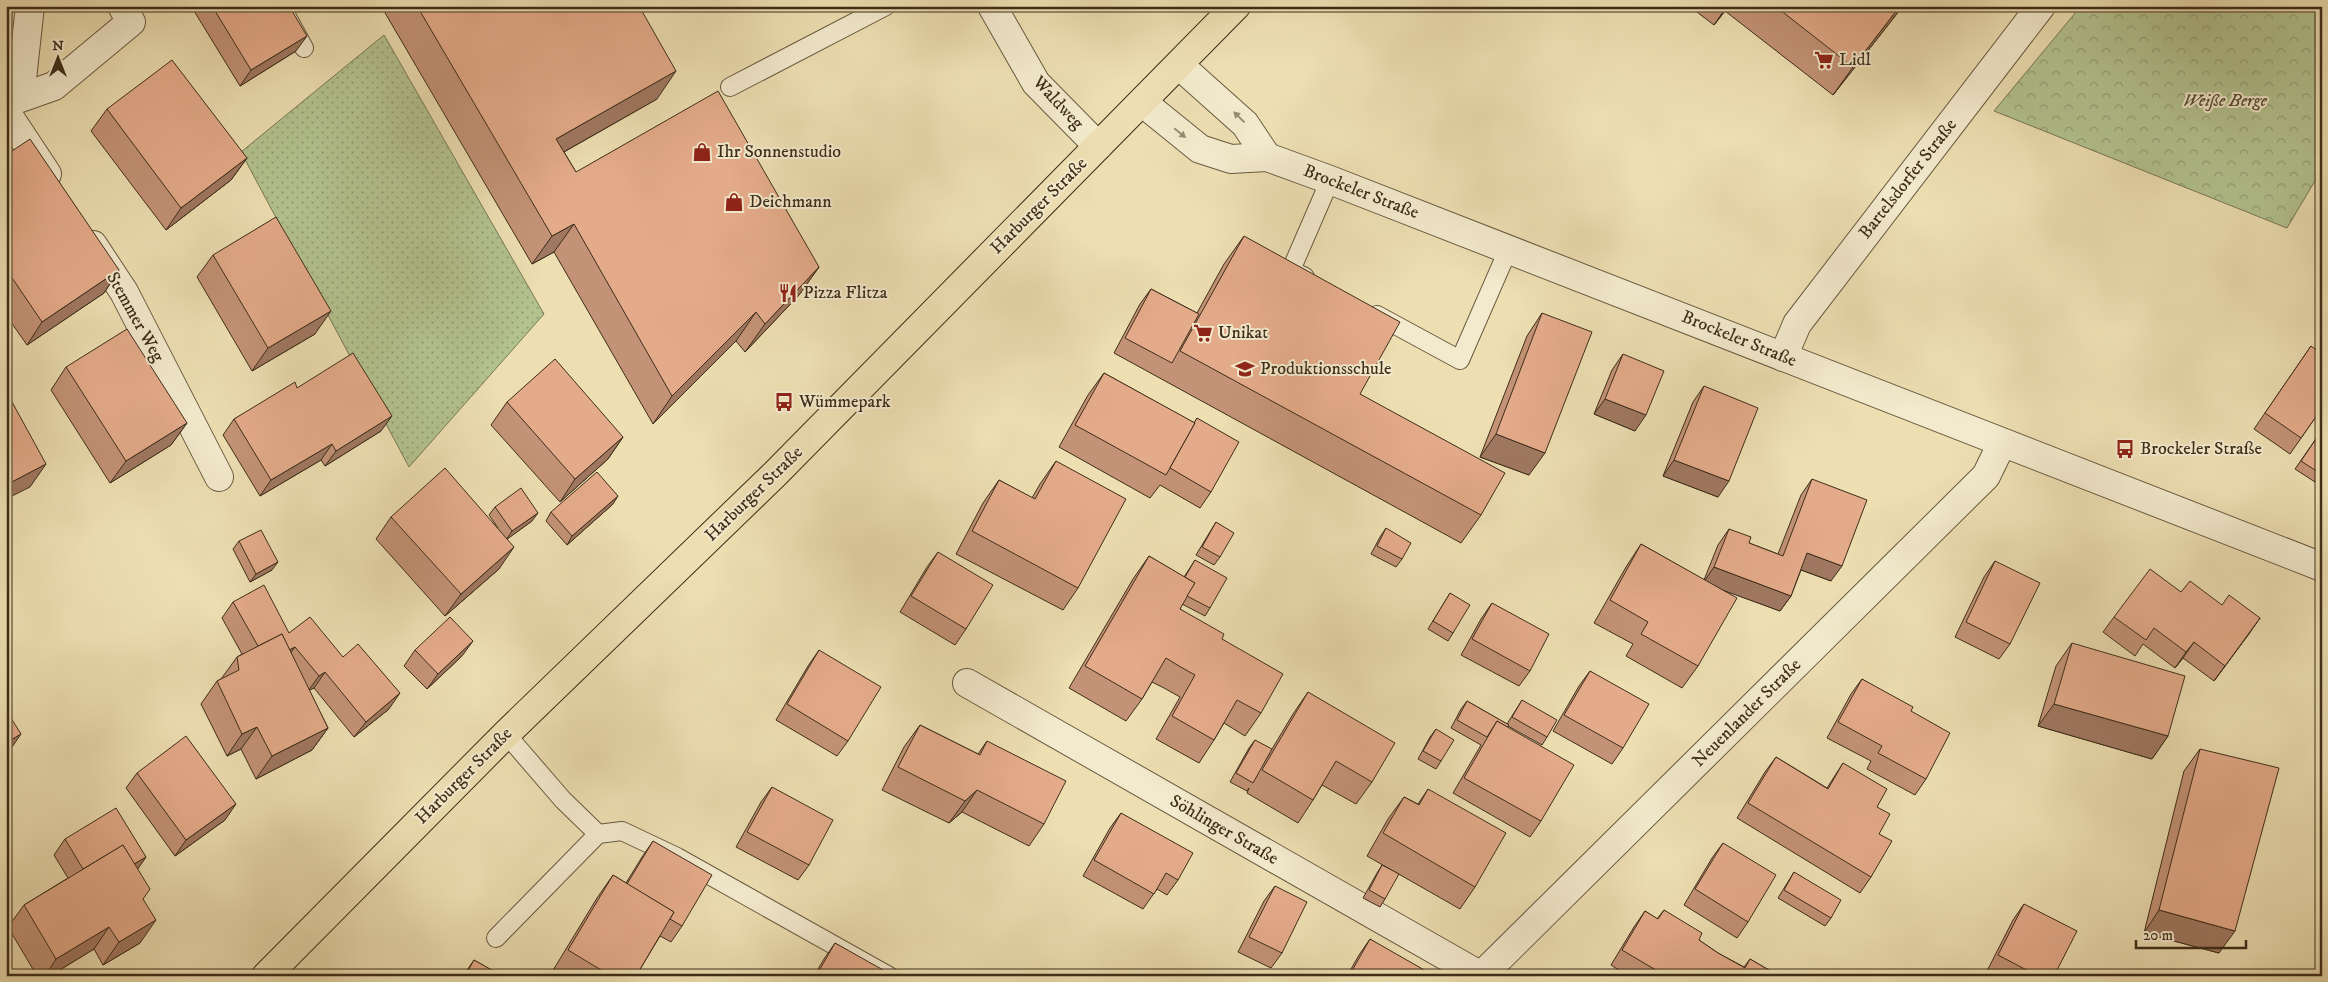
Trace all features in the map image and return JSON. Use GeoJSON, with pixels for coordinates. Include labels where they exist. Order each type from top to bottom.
{"type":"FeatureCollection","features":[{"type":"Feature","properties":{"kind":"main road","name":"Harburger Straße"},"geometry":{"type":"LineString","coordinates":[[266,976],[506,734],[775,474],[1236,6]]}},
{"type":"Feature","properties":{"kind":"street"},"geometry":{"type":"LineString","coordinates":[[30,6],[11,104],[60,195]]}},
{"type":"Feature","properties":{"kind":"street"},"geometry":{"type":"LineString","coordinates":[[11,104],[54,86],[131,22],[122,6]]}},
{"type":"Feature","properties":{"kind":"street","name":"Waldweg"},"geometry":{"type":"LineString","coordinates":[[992,6],[1036,83],[1098,146]]}},
{"type":"Feature","properties":{"kind":"street","name":"Bartelsdorfer Straße"},"geometry":{"type":"LineString","coordinates":[[1783,356],[1797,324],[2041,6]]}},
{"type":"Feature","properties":{"kind":"street"},"geometry":{"type":"LineString","coordinates":[[1178,65],[1245,124],[1267,157]]}},
{"type":"Feature","properties":{"kind":"street","name":"Brockeler Straße"},"geometry":{"type":"LineString","coordinates":[[1142,102],[1200,149],[1231,159],[1267,157],[1330,180],[2322,567]]}},
{"type":"Feature","properties":{"kind":"street","name":"Stemmer Weg"},"geometry":{"type":"LineString","coordinates":[[82,228],[124,292],[219,477]]}},
{"type":"Feature","properties":{"kind":"street","name":"Neuenlander Straße"},"geometry":{"type":"LineString","coordinates":[[1481,976],[1986,476],[2002,442]]}},
{"type":"Feature","properties":{"kind":"street","name":"Söhlinger Straße"},"geometry":{"type":"LineString","coordinates":[[967,683],[1481,976]]}},
{"type":"Feature","properties":{"kind":"lane"},"geometry":{"type":"LineString","coordinates":[[281,6],[304,48]]}},
{"type":"Feature","properties":{"kind":"lane"},"geometry":{"type":"LineString","coordinates":[[730,87],[886,6]]}},
{"type":"Feature","properties":{"kind":"lane"},"geometry":{"type":"LineString","coordinates":[[1316,283],[1291,270],[1330,180]]}},
{"type":"Feature","properties":{"kind":"lane"},"geometry":{"type":"LineString","coordinates":[[1359,306],[1460,360],[1508,250]]}},
{"type":"Feature","properties":{"kind":"lane"},"geometry":{"type":"LineString","coordinates":[[506,734],[562,800],[598,834]]}},
{"type":"Feature","properties":{"kind":"lane"},"geometry":{"type":"LineString","coordinates":[[496,938],[598,834],[622,831],[678,856],[888,976]]}},
{"type":"Feature","properties":{"kind":"green space","name":"Weiße Berge"},"geometry":{"type":"Polygon","coordinates":[[[2081,6],[2322,6],[2322,169],[2287,228],[1994,111],[2081,6]]]}},
{"type":"Feature","properties":{"kind":"green space"},"geometry":{"type":"Polygon","coordinates":[[[384,35],[544,314],[409,467],[241,152],[384,35]]]}},
{"type":"Feature","properties":{"kind":"building"},"geometry":{"type":"Polygon","coordinates":[[[212,6],[289,6],[307,36],[251,70],[212,6]]]}},
{"type":"Feature","properties":{"kind":"building"},"geometry":{"type":"Polygon","coordinates":[[[417,6],[639,6],[676,71],[556,139],[576,172],[718,91],[819,267],[765,324],[756,312],[672,396],[574,224],[552,236],[417,6]]]}},
{"type":"Feature","properties":{"kind":"building"},"geometry":{"type":"Polygon","coordinates":[[[1775,6],[1900,6],[1853,67],[1775,6]]]}},
{"type":"Feature","properties":{"kind":"building"},"geometry":{"type":"Polygon","coordinates":[[[172,60],[247,158],[181,208],[107,109],[172,60]]]}},
{"type":"Feature","properties":{"kind":"building"},"geometry":{"type":"Polygon","coordinates":[[[30,139],[119,270],[42,322],[6,269],[6,155],[30,139]]]}},
{"type":"Feature","properties":{"kind":"building"},"geometry":{"type":"Polygon","coordinates":[[[276,217],[331,311],[268,348],[213,255],[276,217]]]}},
{"type":"Feature","properties":{"kind":"building"},"geometry":{"type":"Polygon","coordinates":[[[1244,236],[1400,322],[1360,394],[1505,473],[1481,515],[1180,351],[1244,236]]]}},
{"type":"Feature","properties":{"kind":"building"},"geometry":{"type":"Polygon","coordinates":[[[1151,289],[1199,314],[1172,363],[1125,338],[1151,289]]]}},
{"type":"Feature","properties":{"kind":"building"},"geometry":{"type":"Polygon","coordinates":[[[1542,313],[1592,332],[1545,453],[1496,434],[1542,313]]]}},
{"type":"Feature","properties":{"kind":"building"},"geometry":{"type":"Polygon","coordinates":[[[127,329],[187,423],[126,461],[66,367],[127,329]]]}},
{"type":"Feature","properties":{"kind":"building"},"geometry":{"type":"Polygon","coordinates":[[[2311,346],[2322,354],[2322,408],[2301,438],[2265,413],[2311,346]]]}},
{"type":"Feature","properties":{"kind":"building"},"geometry":{"type":"Polygon","coordinates":[[[353,353],[392,416],[336,451],[332,444],[271,480],[234,419],[295,382],[297,388],[353,353]]]}},
{"type":"Feature","properties":{"kind":"building"},"geometry":{"type":"Polygon","coordinates":[[[1623,354],[1664,371],[1646,415],[1605,399],[1623,354]]]}},
{"type":"Feature","properties":{"kind":"building"},"geometry":{"type":"Polygon","coordinates":[[[555,359],[623,437],[575,479],[507,402],[555,359]]]}},
{"type":"Feature","properties":{"kind":"building"},"geometry":{"type":"Polygon","coordinates":[[[1104,373],[1195,423],[1166,475],[1075,425],[1104,373]]]}},
{"type":"Feature","properties":{"kind":"building"},"geometry":{"type":"Polygon","coordinates":[[[1704,386],[1758,408],[1729,481],[1674,460],[1704,386]]]}},
{"type":"Feature","properties":{"kind":"building"},"geometry":{"type":"Polygon","coordinates":[[[6,391],[46,464],[6,485],[6,391]]]}},
{"type":"Feature","properties":{"kind":"building"},"geometry":{"type":"Polygon","coordinates":[[[1197,418],[1239,442],[1211,492],[1170,468],[1197,418]]]}},
{"type":"Feature","properties":{"kind":"building"},"geometry":{"type":"Polygon","coordinates":[[[2322,430],[2322,473],[2321,474],[2301,461],[2322,430]]]}},
{"type":"Feature","properties":{"kind":"building"},"geometry":{"type":"Polygon","coordinates":[[[1056,461],[1126,499],[1078,588],[972,531],[999,480],[1035,499],[1056,461]]]}},
{"type":"Feature","properties":{"kind":"building"},"geometry":{"type":"Polygon","coordinates":[[[445,468],[514,547],[461,594],[391,517],[445,468]]]}},
{"type":"Feature","properties":{"kind":"building"},"geometry":{"type":"Polygon","coordinates":[[[597,472],[618,496],[572,536],[551,512],[597,472]]]}},
{"type":"Feature","properties":{"kind":"building"},"geometry":{"type":"Polygon","coordinates":[[[1812,479],[1867,500],[1842,566],[1807,553],[1791,596],[1714,567],[1729,529],[1751,537],[1749,543],[1783,556],[1812,479]]]}},
{"type":"Feature","properties":{"kind":"building"},"geometry":{"type":"Polygon","coordinates":[[[521,488],[538,513],[512,531],[495,507],[521,488]]]}},
{"type":"Feature","properties":{"kind":"building"},"geometry":{"type":"Polygon","coordinates":[[[1216,522],[1234,533],[1220,557],[1202,547],[1216,522]]]}},
{"type":"Feature","properties":{"kind":"building"},"geometry":{"type":"Polygon","coordinates":[[[1386,528],[1411,543],[1402,559],[1377,546],[1386,528]]]}},
{"type":"Feature","properties":{"kind":"building"},"geometry":{"type":"Polygon","coordinates":[[[261,530],[278,562],[256,574],[239,541],[261,530]]]}},
{"type":"Feature","properties":{"kind":"building"},"geometry":{"type":"Polygon","coordinates":[[[1641,544],[1737,598],[1698,666],[1641,634],[1648,622],[1610,600],[1641,544]]]}},
{"type":"Feature","properties":{"kind":"building"},"geometry":{"type":"Polygon","coordinates":[[[938,552],[993,585],[966,629],[911,596],[938,552]]]}},
{"type":"Feature","properties":{"kind":"building"},"geometry":{"type":"Polygon","coordinates":[[[1149,556],[1195,583],[1180,609],[1224,634],[1222,639],[1283,674],[1261,713],[1237,700],[1214,740],[1172,716],[1195,675],[1166,658],[1142,699],[1085,666],[1149,556]]]}},
{"type":"Feature","properties":{"kind":"building"},"geometry":{"type":"Polygon","coordinates":[[[1195,560],[1227,578],[1210,608],[1187,596],[1195,583],[1185,577],[1195,560]]]}},
{"type":"Feature","properties":{"kind":"building"},"geometry":{"type":"Polygon","coordinates":[[[1995,561],[2040,583],[2010,644],[1966,622],[1995,561]]]}},
{"type":"Feature","properties":{"kind":"building"},"geometry":{"type":"Polygon","coordinates":[[[2150,569],[2181,592],[2190,581],[2222,605],[2229,595],[2260,618],[2225,666],[2194,642],[2186,652],[2154,628],[2146,640],[2114,617],[2150,569]]]}},
{"type":"Feature","properties":{"kind":"building"},"geometry":{"type":"Polygon","coordinates":[[[264,585],[289,633],[310,617],[343,657],[358,644],[400,693],[366,722],[325,672],[319,676],[295,647],[289,650],[282,634],[258,646],[233,602],[264,585]]]}},
{"type":"Feature","properties":{"kind":"building"},"geometry":{"type":"Polygon","coordinates":[[[1450,593],[1470,605],[1453,633],[1433,621],[1450,593]]]}},
{"type":"Feature","properties":{"kind":"building"},"geometry":{"type":"Polygon","coordinates":[[[1492,603],[1549,634],[1530,671],[1472,639],[1492,603]]]}},
{"type":"Feature","properties":{"kind":"building"},"geometry":{"type":"Polygon","coordinates":[[[450,617],[473,641],[438,674],[415,650],[450,617]]]}},
{"type":"Feature","properties":{"kind":"building"},"geometry":{"type":"Polygon","coordinates":[[[282,634],[328,728],[272,756],[257,727],[242,734],[217,681],[239,670],[237,657],[282,634]]]}},
{"type":"Feature","properties":{"kind":"building"},"geometry":{"type":"Polygon","coordinates":[[[2072,643],[2185,676],[2168,736],[2054,704],[2072,643]]]}},
{"type":"Feature","properties":{"kind":"building"},"geometry":{"type":"Polygon","coordinates":[[[819,650],[881,687],[848,741],[787,704],[819,650]]]}},
{"type":"Feature","properties":{"kind":"building"},"geometry":{"type":"Polygon","coordinates":[[[1590,671],[1649,704],[1623,748],[1564,715],[1590,671]]]}},
{"type":"Feature","properties":{"kind":"building"},"geometry":{"type":"Polygon","coordinates":[[[1862,679],[1913,707],[1911,711],[1950,733],[1926,779],[1878,753],[1882,746],[1838,722],[1862,679]]]}},
{"type":"Feature","properties":{"kind":"building"},"geometry":{"type":"Polygon","coordinates":[[[1308,692],[1395,743],[1372,782],[1336,761],[1313,800],[1262,770],[1308,692]]]}},
{"type":"Feature","properties":{"kind":"building"},"geometry":{"type":"Polygon","coordinates":[[[1522,700],[1557,720],[1547,737],[1512,717],[1522,700]]]}},
{"type":"Feature","properties":{"kind":"building"},"geometry":{"type":"Polygon","coordinates":[[[1467,701],[1509,725],[1507,727],[1497,721],[1487,737],[1457,720],[1467,701]]]}},
{"type":"Feature","properties":{"kind":"building"},"geometry":{"type":"Polygon","coordinates":[[[6,710],[21,734],[6,743],[6,710]]]}},
{"type":"Feature","properties":{"kind":"building"},"geometry":{"type":"Polygon","coordinates":[[[1497,721],[1574,765],[1541,821],[1464,778],[1497,721]]]}},
{"type":"Feature","properties":{"kind":"building"},"geometry":{"type":"Polygon","coordinates":[[[920,725],[980,755],[987,741],[1066,781],[1044,824],[977,790],[965,801],[898,767],[920,725]]]}},
{"type":"Feature","properties":{"kind":"building"},"geometry":{"type":"Polygon","coordinates":[[[1436,729],[1454,740],[1441,761],[1423,751],[1436,729]]]}},
{"type":"Feature","properties":{"kind":"building"},"geometry":{"type":"Polygon","coordinates":[[[186,736],[236,804],[186,840],[137,773],[186,736]]]}},
{"type":"Feature","properties":{"kind":"building"},"geometry":{"type":"Polygon","coordinates":[[[1255,740],[1272,749],[1253,783],[1236,773],[1255,740]]]}},
{"type":"Feature","properties":{"kind":"building"},"geometry":{"type":"Polygon","coordinates":[[[2200,749],[2279,768],[2235,931],[2159,910],[2200,749]]]}},
{"type":"Feature","properties":{"kind":"building"},"geometry":{"type":"Polygon","coordinates":[[[1776,757],[1828,789],[1843,763],[1887,789],[1877,807],[1890,814],[1879,834],[1892,841],[1871,877],[1748,803],[1776,757]]]}},
{"type":"Feature","properties":{"kind":"building"},"geometry":{"type":"Polygon","coordinates":[[[772,787],[833,820],[809,865],[747,832],[772,787]]]}},
{"type":"Feature","properties":{"kind":"building"},"geometry":{"type":"Polygon","coordinates":[[[1428,789],[1506,833],[1475,887],[1383,833],[1404,797],[1419,805],[1428,789]]]}},
{"type":"Feature","properties":{"kind":"building"},"geometry":{"type":"Polygon","coordinates":[[[116,808],[146,857],[134,864],[123,845],[83,869],[65,839],[116,808]]]}},
{"type":"Feature","properties":{"kind":"building"},"geometry":{"type":"Polygon","coordinates":[[[1121,813],[1193,853],[1178,880],[1166,873],[1154,894],[1094,860],[1121,813]]]}},
{"type":"Feature","properties":{"kind":"building"},"geometry":{"type":"Polygon","coordinates":[[[653,841],[712,875],[682,926],[670,919],[674,912],[627,884],[653,841]]]}},
{"type":"Feature","properties":{"kind":"building"},"geometry":{"type":"Polygon","coordinates":[[[1723,843],[1776,875],[1748,922],[1695,889],[1723,843]]]}},
{"type":"Feature","properties":{"kind":"building"},"geometry":{"type":"Polygon","coordinates":[[[123,845],[150,889],[143,899],[156,920],[119,942],[109,927],[56,959],[24,905],[123,845]]]}},
{"type":"Feature","properties":{"kind":"building"},"geometry":{"type":"Polygon","coordinates":[[[1382,865],[1399,874],[1385,899],[1369,890],[1382,865]]]}},
{"type":"Feature","properties":{"kind":"building"},"geometry":{"type":"Polygon","coordinates":[[[1794,872],[1841,900],[1831,918],[1784,890],[1794,872]]]}},
{"type":"Feature","properties":{"kind":"building"},"geometry":{"type":"Polygon","coordinates":[[[613,875],[674,912],[636,976],[611,976],[568,950],[613,875]]]}},
{"type":"Feature","properties":{"kind":"building"},"geometry":{"type":"Polygon","coordinates":[[[1275,886],[1307,902],[1282,953],[1249,937],[1275,886]]]}},
{"type":"Feature","properties":{"kind":"building"},"geometry":{"type":"Polygon","coordinates":[[[2024,904],[2077,931],[2054,976],[2038,976],[1998,955],[2024,904]]]}},
{"type":"Feature","properties":{"kind":"building"},"geometry":{"type":"Polygon","coordinates":[[[1664,910],[1702,933],[1699,940],[1718,953],[1745,968],[1750,959],[1779,976],[1666,976],[1622,950],[1645,911],[1658,919],[1664,910]]]}},
{"type":"Feature","properties":{"kind":"building"},"geometry":{"type":"Polygon","coordinates":[[[1370,939],[1426,971],[1424,976],[1349,976],[1370,939]]]}},
{"type":"Feature","properties":{"kind":"building"},"geometry":{"type":"Polygon","coordinates":[[[835,943],[892,975],[816,976],[835,943]]]}},
{"type":"Feature","properties":{"kind":"building"},"geometry":{"type":"Polygon","coordinates":[[[474,960],[502,976],[465,976],[474,960]]]}},
{"type":"Feature","properties":{"kind":"place","name":"Lidl"},"geometry":{"type":"Point","coordinates":[1824,60]}},
{"type":"Feature","properties":{"kind":"place","name":"Ihr Sonnenstudio"},"geometry":{"type":"Point","coordinates":[702,152]}},
{"type":"Feature","properties":{"kind":"place","name":"Deichmann"},"geometry":{"type":"Point","coordinates":[734,202]}},
{"type":"Feature","properties":{"kind":"place","name":"Pizza Flitza"},"geometry":{"type":"Point","coordinates":[788,293]}},
{"type":"Feature","properties":{"kind":"place","name":"Unikat"},"geometry":{"type":"Point","coordinates":[1203,333]}},
{"type":"Feature","properties":{"kind":"place","name":"Produktionsschule"},"geometry":{"type":"Point","coordinates":[1245,369]}},
{"type":"Feature","properties":{"kind":"place","name":"Wümmepark"},"geometry":{"type":"Point","coordinates":[784,402]}},
{"type":"Feature","properties":{"kind":"place","name":"Brockeler Straße"},"geometry":{"type":"Point","coordinates":[2125,449]}}]}
